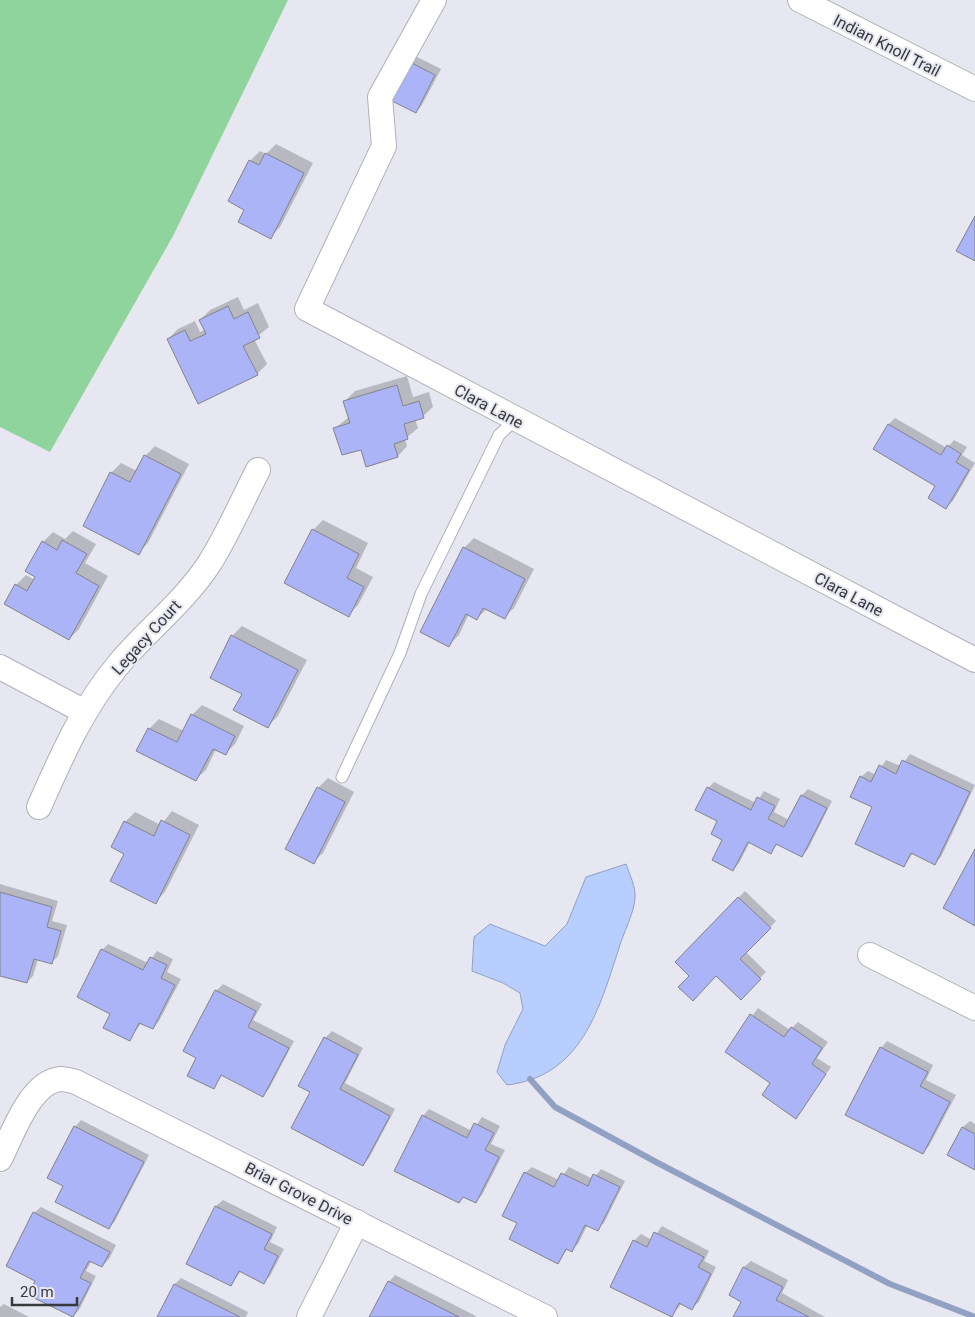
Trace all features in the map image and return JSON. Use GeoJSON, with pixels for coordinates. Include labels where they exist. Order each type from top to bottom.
{"type":"FeatureCollection","features":[{"type":"Feature","properties":{"kind":"street","name":"Clara Lane"},"geometry":{"type":"LineString","coordinates":[[434,0],[380,97],[384,146],[306,309],[975,660]]}},
{"type":"Feature","properties":{"kind":"street","name":"Indian Knoll Trail"},"geometry":{"type":"LineString","coordinates":[[800,0],[975,90]]}},
{"type":"Feature","properties":{"kind":"street","name":"Legacy Court"},"geometry":{"type":"LineString","coordinates":[[39,807],[58,763],[85,712],[118,665],[177,604],[209,564],[258,470]]}},
{"type":"Feature","properties":{"kind":"street"},"geometry":{"type":"LineString","coordinates":[[0,667],[85,712]]}},
{"type":"Feature","properties":{"kind":"street"},"geometry":{"type":"LineString","coordinates":[[870,955],[975,1008]]}},
{"type":"Feature","properties":{"kind":"street","name":"Briar Grove Drive"},"geometry":{"type":"LineString","coordinates":[[0,1159],[32,1097],[50,1082],[61,1079],[76,1082],[544,1317]]}},
{"type":"Feature","properties":{"kind":"street"},"geometry":{"type":"LineString","coordinates":[[309,1317],[357,1222]]}},
{"type":"Feature","properties":{"kind":"lane"},"geometry":{"type":"LineString","coordinates":[[342,777],[400,652],[421,594],[498,435],[515,420]]}},
{"type":"Feature","properties":{"kind":"green space"},"geometry":{"type":"Polygon","coordinates":[[[0,0],[288,0],[173,236],[50,452],[0,427],[0,0]]]}},
{"type":"Feature","properties":{"kind":"water"},"geometry":{"type":"Polygon","coordinates":[[[626,864],[635,893],[634,903],[595,1016],[584,1036],[570,1054],[553,1068],[533,1079],[507,1085],[497,1072],[505,1045],[523,1009],[520,993],[503,983],[472,971],[474,937],[490,924],[545,946],[567,924],[586,877],[626,864]]]}},
{"type":"Feature","properties":{"kind":"building"},"geometry":{"type":"Polygon","coordinates":[[[406,60],[435,75],[416,113],[386,98],[406,60]]]}},
{"type":"Feature","properties":{"kind":"building"},"geometry":{"type":"Polygon","coordinates":[[[265,153],[304,173],[271,239],[238,222],[244,210],[228,201],[249,160],[259,165],[265,153]]]}},
{"type":"Feature","properties":{"kind":"building"},"geometry":{"type":"Polygon","coordinates":[[[975,216],[975,261],[956,251],[975,216]]]}},
{"type":"Feature","properties":{"kind":"building"},"geometry":{"type":"Polygon","coordinates":[[[228,306],[234,319],[248,312],[260,338],[243,346],[258,375],[198,404],[167,339],[185,330],[190,341],[206,334],[199,320],[228,306]]]}},
{"type":"Feature","properties":{"kind":"building"},"geometry":{"type":"Polygon","coordinates":[[[397,385],[403,406],[419,401],[424,418],[404,424],[408,439],[394,444],[398,457],[366,467],[361,450],[342,455],[333,428],[350,423],[343,401],[397,385]]]}},
{"type":"Feature","properties":{"kind":"building"},"geometry":{"type":"Polygon","coordinates":[[[888,424],[941,455],[947,445],[961,454],[956,462],[969,470],[946,509],[928,498],[935,486],[873,449],[888,424]]]}},
{"type":"Feature","properties":{"kind":"building"},"geometry":{"type":"Polygon","coordinates":[[[144,455],[181,474],[139,555],[83,526],[110,472],[130,482],[144,455]]]}},
{"type":"Feature","properties":{"kind":"building"},"geometry":{"type":"Polygon","coordinates":[[[312,529],[359,554],[347,578],[364,587],[349,617],[284,583],[312,529]]]}},
{"type":"Feature","properties":{"kind":"building"},"geometry":{"type":"Polygon","coordinates":[[[62,540],[87,554],[76,573],[99,586],[69,640],[4,604],[15,584],[27,591],[35,577],[25,571],[42,541],[57,550],[62,540]]]}},
{"type":"Feature","properties":{"kind":"building"},"geometry":{"type":"Polygon","coordinates":[[[463,547],[525,579],[505,619],[483,608],[477,620],[466,614],[449,647],[420,632],[463,547]]]}},
{"type":"Feature","properties":{"kind":"building"},"geometry":{"type":"Polygon","coordinates":[[[231,635],[298,670],[268,728],[233,710],[242,694],[210,678],[231,635]]]}},
{"type":"Feature","properties":{"kind":"building"},"geometry":{"type":"Polygon","coordinates":[[[191,714],[235,736],[226,755],[213,749],[196,781],[136,751],[148,728],[177,742],[191,714]]]}},
{"type":"Feature","properties":{"kind":"building"},"geometry":{"type":"Polygon","coordinates":[[[902,760],[970,792],[935,865],[911,853],[904,867],[855,844],[872,807],[850,797],[860,776],[871,782],[879,765],[896,774],[902,760]]]}},
{"type":"Feature","properties":{"kind":"building"},"geometry":{"type":"Polygon","coordinates":[[[317,787],[345,802],[314,864],[285,849],[317,787]]]}},
{"type":"Feature","properties":{"kind":"building"},"geometry":{"type":"Polygon","coordinates":[[[707,787],[751,810],[757,797],[775,806],[768,819],[784,827],[801,795],[827,808],[802,857],[776,844],[771,854],[748,842],[733,871],[712,860],[722,840],[711,834],[717,821],[695,810],[707,787]]]}},
{"type":"Feature","properties":{"kind":"building"},"geometry":{"type":"Polygon","coordinates":[[[161,820],[190,835],[156,904],[110,881],[124,854],[111,847],[124,821],[154,836],[161,820]]]}},
{"type":"Feature","properties":{"kind":"building"},"geometry":{"type":"Polygon","coordinates":[[[975,849],[975,926],[943,908],[975,849]]]}},
{"type":"Feature","properties":{"kind":"building"},"geometry":{"type":"Polygon","coordinates":[[[0,892],[52,907],[47,927],[61,931],[52,964],[34,959],[27,983],[0,976],[0,892]]]}},
{"type":"Feature","properties":{"kind":"building"},"geometry":{"type":"Polygon","coordinates":[[[738,897],[771,928],[740,959],[761,979],[741,1000],[716,976],[693,1001],[678,987],[689,976],[675,962],[738,897]]]}},
{"type":"Feature","properties":{"kind":"building"},"geometry":{"type":"Polygon","coordinates":[[[101,949],[143,970],[150,957],[167,965],[161,978],[175,985],[153,1029],[139,1023],[130,1041],[103,1028],[110,1014],[77,997],[101,949]]]}},
{"type":"Feature","properties":{"kind":"building"},"geometry":{"type":"Polygon","coordinates":[[[215,990],[256,1011],[248,1027],[289,1048],[263,1097],[221,1075],[214,1089],[187,1076],[196,1058],[183,1051],[215,990]]]}},
{"type":"Feature","properties":{"kind":"building"},"geometry":{"type":"Polygon","coordinates":[[[750,1014],[784,1037],[791,1027],[822,1048],[812,1064],[826,1074],[796,1119],[762,1095],[770,1083],[725,1052],[750,1014]]]}},
{"type":"Feature","properties":{"kind":"building"},"geometry":{"type":"Polygon","coordinates":[[[324,1037],[358,1055],[340,1089],[390,1116],[363,1166],[291,1128],[310,1092],[298,1086],[324,1037]]]}},
{"type":"Feature","properties":{"kind":"building"},"geometry":{"type":"Polygon","coordinates":[[[880,1047],[928,1072],[920,1086],[950,1102],[923,1154],[845,1115],[880,1047]]]}},
{"type":"Feature","properties":{"kind":"building"},"geometry":{"type":"Polygon","coordinates":[[[422,1115],[467,1138],[474,1123],[494,1133],[485,1150],[499,1157],[476,1203],[463,1197],[459,1203],[394,1171],[422,1115]]]}},
{"type":"Feature","properties":{"kind":"building"},"geometry":{"type":"Polygon","coordinates":[[[74,1126],[144,1162],[109,1229],[55,1202],[63,1186],[47,1178],[74,1126]]]}},
{"type":"Feature","properties":{"kind":"building"},"geometry":{"type":"Polygon","coordinates":[[[962,1127],[975,1134],[975,1170],[947,1155],[962,1127]]]}},
{"type":"Feature","properties":{"kind":"building"},"geometry":{"type":"Polygon","coordinates":[[[524,1172],[554,1187],[561,1173],[588,1186],[593,1174],[620,1187],[598,1231],[585,1225],[572,1252],[566,1249],[558,1264],[509,1239],[517,1223],[502,1216],[524,1172]]]}},
{"type":"Feature","properties":{"kind":"building"},"geometry":{"type":"Polygon","coordinates":[[[215,1206],[272,1234],[264,1249],[278,1256],[264,1284],[239,1271],[231,1286],[186,1264],[215,1206]]]}},
{"type":"Feature","properties":{"kind":"building"},"geometry":{"type":"Polygon","coordinates":[[[33,1212],[110,1252],[102,1267],[89,1261],[80,1278],[91,1283],[73,1317],[28,1295],[35,1281],[6,1266],[33,1212]]]}},
{"type":"Feature","properties":{"kind":"building"},"geometry":{"type":"Polygon","coordinates":[[[654,1232],[704,1257],[698,1267],[711,1274],[692,1310],[679,1303],[672,1317],[610,1287],[633,1240],[647,1247],[654,1232]]]}},
{"type":"Feature","properties":{"kind":"building"},"geometry":{"type":"Polygon","coordinates":[[[743,1267],[783,1287],[776,1300],[809,1317],[733,1317],[741,1302],[729,1295],[743,1267]]]}},
{"type":"Feature","properties":{"kind":"building"},"geometry":{"type":"Polygon","coordinates":[[[388,1281],[459,1317],[369,1317],[388,1281]]]}},
{"type":"Feature","properties":{"kind":"building"},"geometry":{"type":"Polygon","coordinates":[[[174,1284],[240,1317],[157,1317],[174,1284]]]}},
{"type":"Feature","properties":{"kind":"waterway"},"geometry":{"type":"LineString","coordinates":[[530,1079],[555,1107],[656,1162],[890,1284],[975,1317]]}}]}
